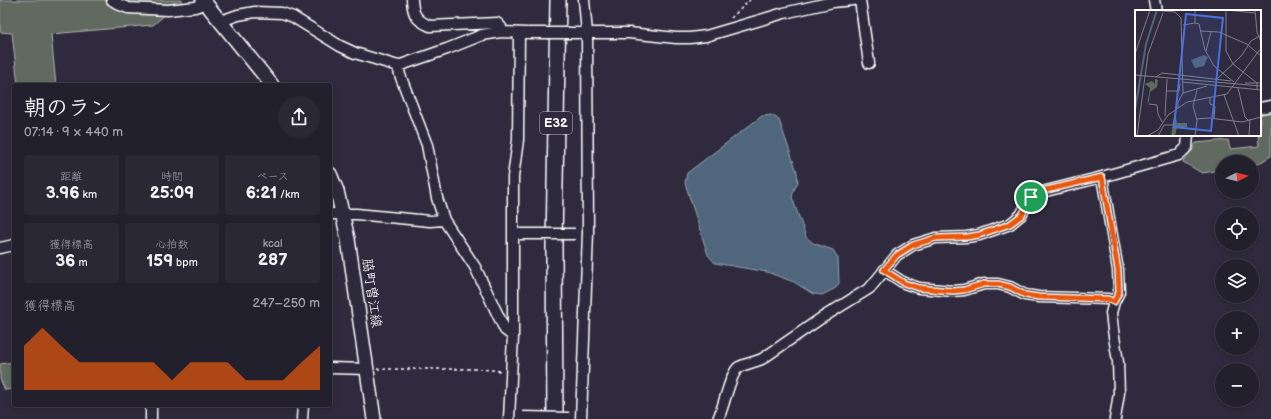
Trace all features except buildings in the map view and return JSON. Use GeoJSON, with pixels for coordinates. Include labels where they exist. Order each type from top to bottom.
{"type":"FeatureCollection","features":[{"type":"Feature","properties":{"kind":"highway","name":"E32"},"geometry":{"type":"LineString","coordinates":[[544,419],[554,246],[558,0]]}},
{"type":"Feature","properties":{"kind":"highway","name":"E32"},"geometry":{"type":"LineString","coordinates":[[554,246],[567,419]]}},
{"type":"Feature","properties":{"kind":"main road"},"geometry":{"type":"LineString","coordinates":[[204,2],[270,83]]}},
{"type":"Feature","properties":{"kind":"main road","name":"脇町曽江線"},"geometry":{"type":"LineString","coordinates":[[332,179],[343,214],[374,419]]}},
{"type":"Feature","properties":{"kind":"street"},"geometry":{"type":"LineString","coordinates":[[112,0],[128,8],[168,10],[195,7],[204,2]]}},
{"type":"Feature","properties":{"kind":"street"},"geometry":{"type":"LineString","coordinates":[[412,0],[415,16],[420,22],[430,26],[497,22],[501,27],[501,32]]}},
{"type":"Feature","properties":{"kind":"street"},"geometry":{"type":"LineString","coordinates":[[581,419],[588,233],[582,33],[584,0]]}},
{"type":"Feature","properties":{"kind":"street"},"geometry":{"type":"LineString","coordinates":[[221,21],[238,15],[255,12],[282,13],[293,17],[340,46],[398,66],[482,35],[501,32],[629,33],[690,38],[706,36],[784,13],[833,2],[853,0]]}},
{"type":"Feature","properties":{"kind":"street"},"geometry":{"type":"LineString","coordinates":[[860,0],[869,62]]}},
{"type":"Feature","properties":{"kind":"street"},"geometry":{"type":"LineString","coordinates":[[1154,0],[1156,10]]}},
{"type":"Feature","properties":{"kind":"street"},"geometry":{"type":"LineString","coordinates":[[524,33],[518,140],[513,177],[516,234],[512,373],[509,418],[522,417],[567,419]]}},
{"type":"Feature","properties":{"kind":"street"},"geometry":{"type":"LineString","coordinates":[[398,66],[427,145],[437,198],[444,220],[474,267],[505,330],[512,336]]}},
{"type":"Feature","properties":{"kind":"street"},"geometry":{"type":"LineString","coordinates":[[1261,108],[1271,106]]}},
{"type":"Feature","properties":{"kind":"street"},"geometry":{"type":"LineString","coordinates":[[718,419],[725,402],[733,373],[739,367],[762,359],[820,319],[870,288],[897,255],[913,245],[936,238],[979,235],[1010,224],[1022,215],[1031,197],[1038,192],[1102,177],[1179,155],[1187,147],[1188,136]]}},
{"type":"Feature","properties":{"kind":"street"},"geometry":{"type":"LineString","coordinates":[[1102,177],[1118,270],[1119,292],[1114,302],[1112,313],[1120,393],[1115,419]]}},
{"type":"Feature","properties":{"kind":"street"},"geometry":{"type":"LineString","coordinates":[[332,214],[356,214],[430,221],[444,220]]}},
{"type":"Feature","properties":{"kind":"street"},"geometry":{"type":"LineString","coordinates":[[516,234],[588,233]]}},
{"type":"Feature","properties":{"kind":"street"},"geometry":{"type":"LineString","coordinates":[[0,248],[12,245]]}},
{"type":"Feature","properties":{"kind":"street"},"geometry":{"type":"LineString","coordinates":[[884,270],[904,283],[919,288],[953,291],[964,290],[984,284],[998,284],[1010,287],[1025,295],[1039,297],[1108,299],[1114,302]]}},
{"type":"Feature","properties":{"kind":"street"},"geometry":{"type":"LineString","coordinates":[[332,368],[367,369]]}},
{"type":"Feature","properties":{"kind":"street"},"geometry":{"type":"LineString","coordinates":[[151,407],[151,419]]}},
{"type":"Feature","properties":{"kind":"street"},"geometry":{"type":"LineString","coordinates":[[302,419],[303,407]]}},
{"type":"Feature","properties":{"kind":"path"},"geometry":{"type":"LineString","coordinates":[[726,20],[733,17],[750,0]]}},
{"type":"Feature","properties":{"kind":"path"},"geometry":{"type":"LineString","coordinates":[[367,369],[480,369],[512,373]]}},
{"type":"Feature","properties":{"kind":"green space"},"geometry":{"type":"Polygon","coordinates":[[[0,0],[183,0],[153,25],[51,34],[56,83],[18,83],[12,33],[0,32],[0,0]]]}},
{"type":"Feature","properties":{"kind":"green space"},"geometry":{"type":"Polygon","coordinates":[[[1271,111],[1271,156],[1259,163],[1259,155],[1215,155],[1215,171],[1202,173],[1183,162],[1196,143],[1228,140],[1230,149],[1259,146],[1258,136],[1261,136],[1261,113],[1271,111]]]}},
{"type":"Feature","properties":{"kind":"green space"},"geometry":{"type":"Polygon","coordinates":[[[12,362],[12,389],[5,390],[0,379],[0,364],[12,362]]]}},
{"type":"Feature","properties":{"kind":"water"},"geometry":{"type":"Polygon","coordinates":[[[772,115],[779,120],[797,172],[798,182],[792,197],[806,237],[813,243],[833,250],[838,258],[839,283],[836,288],[822,295],[813,294],[794,282],[767,272],[715,263],[708,255],[685,183],[687,173],[762,116],[772,115]]]}},
{"type":"Feature","properties":{"kind":"route"},"geometry":{"type":"LineString","coordinates":[[1102,177],[1118,270],[1119,292],[1114,302],[1108,299],[1039,297],[1025,295],[1010,287],[998,284],[984,284],[964,290],[953,291],[919,288],[904,283],[884,270],[897,255],[913,245],[936,238],[979,235],[1010,224],[1022,215],[1031,197],[1038,192],[1102,177]]}}]}
